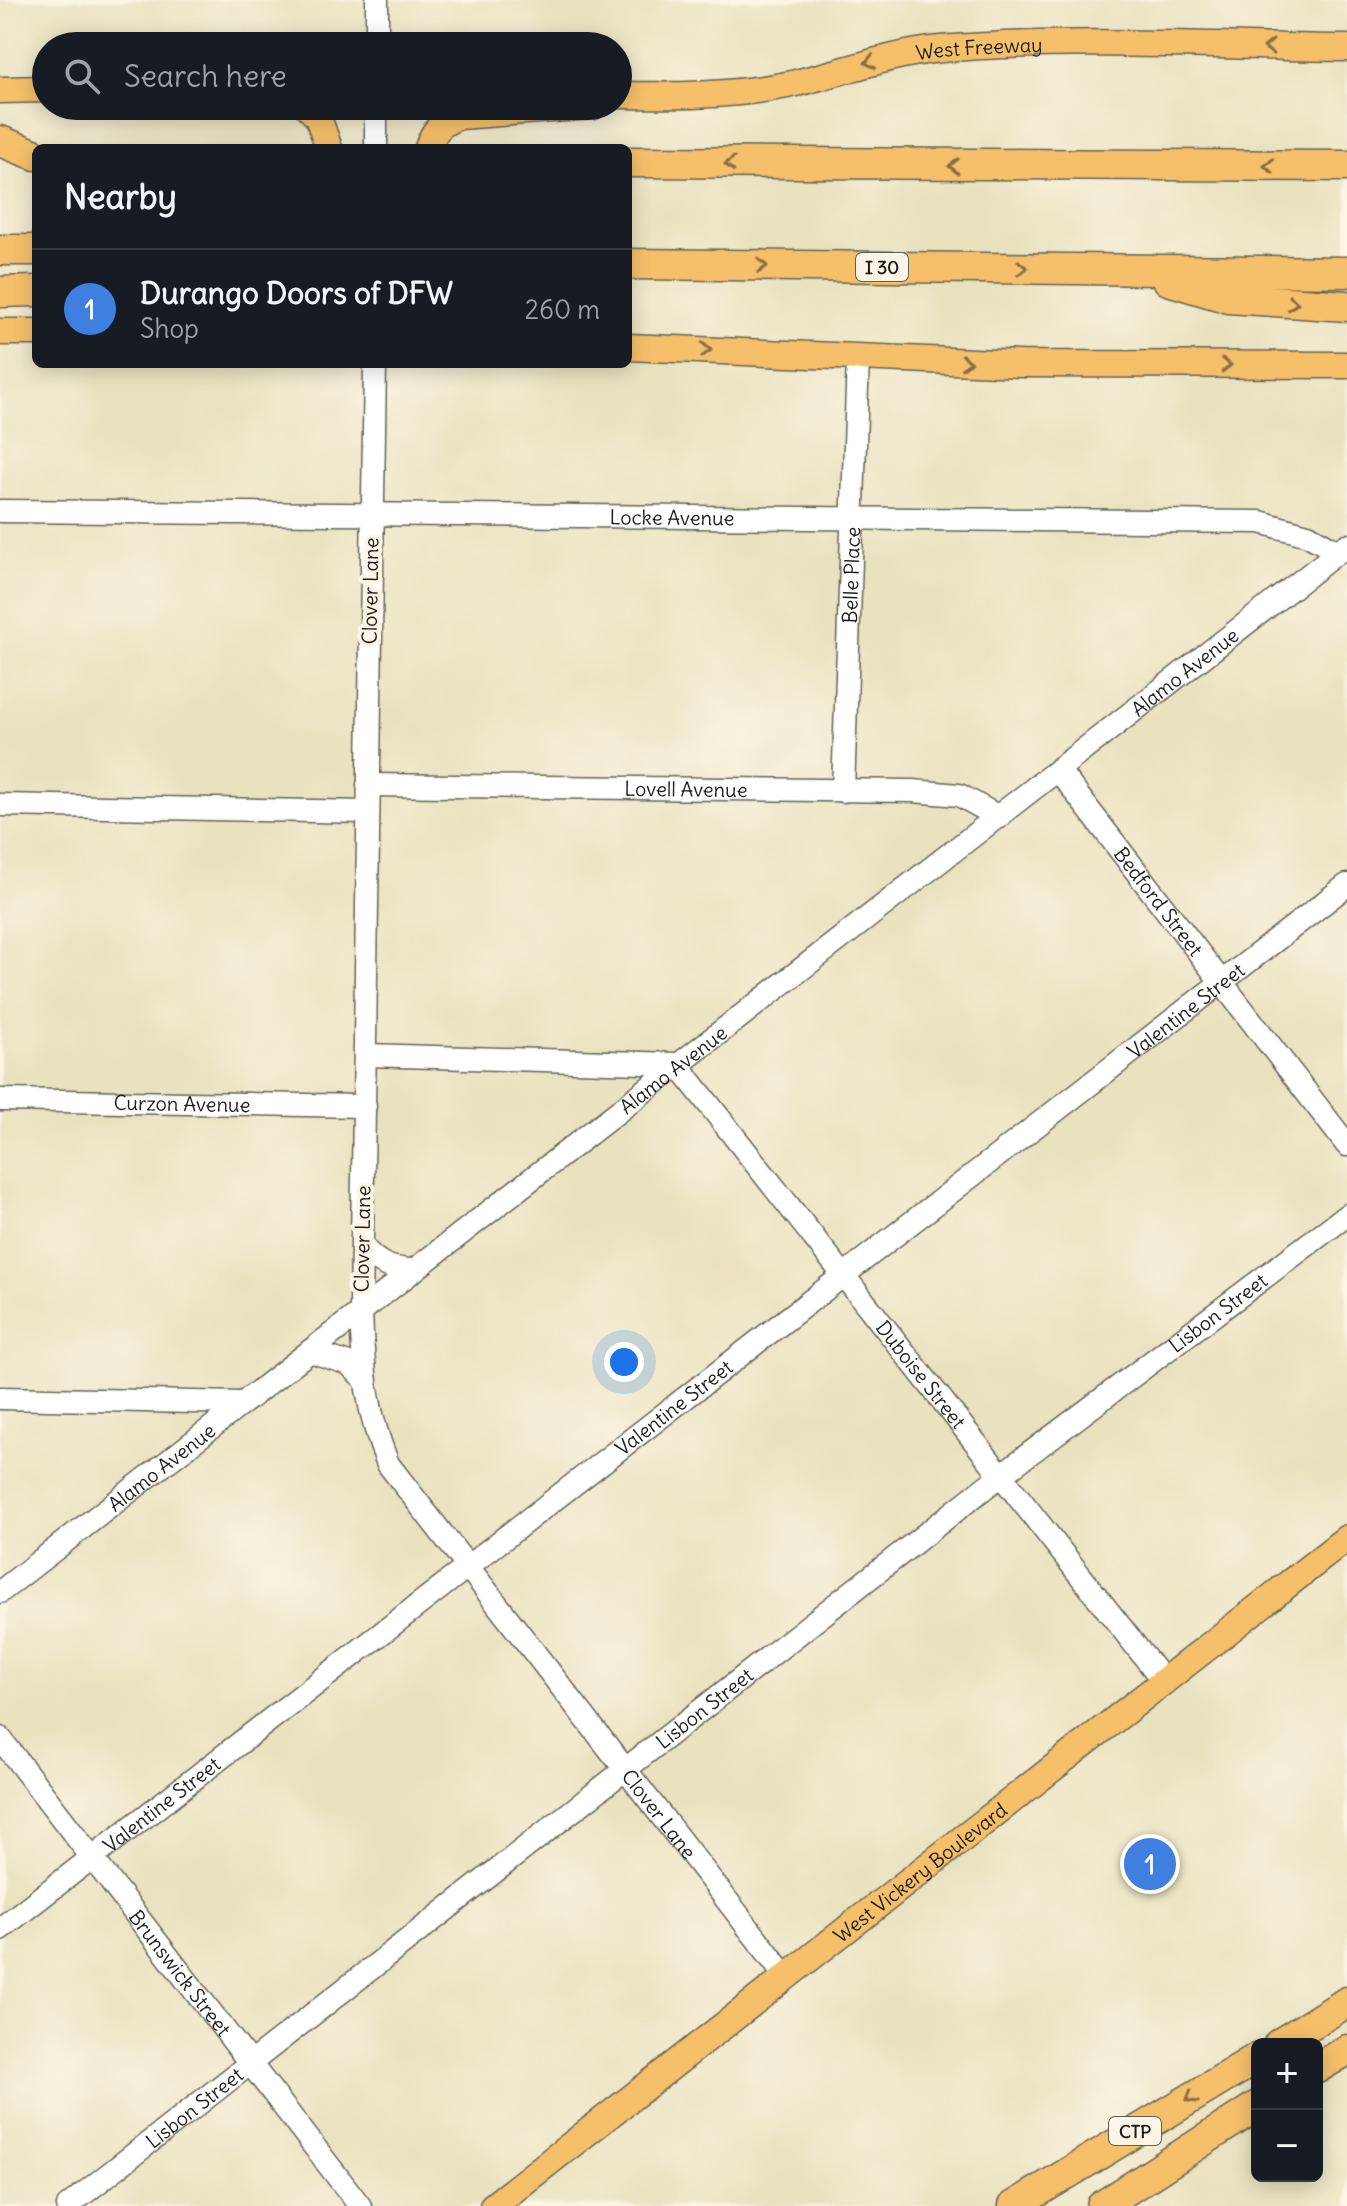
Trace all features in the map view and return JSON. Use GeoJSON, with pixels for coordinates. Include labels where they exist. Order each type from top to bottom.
{"type":"FeatureCollection","features":[{"type":"Feature","properties":{"kind":"highway"},"geometry":{"type":"LineString","coordinates":[[0,141],[32,156]]}},
{"type":"Feature","properties":{"kind":"highway"},"geometry":{"type":"LineString","coordinates":[[0,160],[32,158]]}},
{"type":"Feature","properties":{"kind":"highway"},"geometry":{"type":"LineString","coordinates":[[632,162],[1347,166]]}},
{"type":"Feature","properties":{"kind":"highway"},"geometry":{"type":"LineString","coordinates":[[0,250],[32,250]]}},
{"type":"Feature","properties":{"kind":"highway","name":"I 30"},"geometry":{"type":"LineString","coordinates":[[632,264],[1347,272]]}},
{"type":"Feature","properties":{"kind":"highway"},"geometry":{"type":"LineString","coordinates":[[1135,270],[1228,298],[1347,306]]}},
{"type":"Feature","properties":{"kind":"highway"},"geometry":{"type":"LineString","coordinates":[[0,292],[32,291]]}},
{"type":"Feature","properties":{"kind":"highway"},"geometry":{"type":"LineString","coordinates":[[1289,2038],[1347,2002]]}},
{"type":"Feature","properties":{"kind":"highway"},"geometry":{"type":"LineString","coordinates":[[1323,2064],[1347,2050]]}},
{"type":"Feature","properties":{"kind":"highway","name":"CTP"},"geometry":{"type":"LineString","coordinates":[[1014,2206],[1251,2062]]}},
{"type":"Feature","properties":{"kind":"highway","name":"CTP"},"geometry":{"type":"LineString","coordinates":[[1102,2206],[1251,2110]]}},
{"type":"Feature","properties":{"kind":"main road","name":"West Freeway"},"geometry":{"type":"LineString","coordinates":[[632,96],[732,94],[789,84],[870,61],[940,49],[1097,45],[1347,48]]}},
{"type":"Feature","properties":{"kind":"main road"},"geometry":{"type":"LineString","coordinates":[[0,90],[32,89]]}},
{"type":"Feature","properties":{"kind":"main road"},"geometry":{"type":"LineString","coordinates":[[319,120],[328,144]]}},
{"type":"Feature","properties":{"kind":"main road"},"geometry":{"type":"LineString","coordinates":[[430,144],[434,132],[448,120]]}},
{"type":"Feature","properties":{"kind":"main road"},"geometry":{"type":"LineString","coordinates":[[0,332],[32,332]]}},
{"type":"Feature","properties":{"kind":"main road"},"geometry":{"type":"LineString","coordinates":[[632,347],[1021,364],[1347,365]]}},
{"type":"Feature","properties":{"kind":"main road","name":"West Vickery Boulevard"},"geometry":{"type":"LineString","coordinates":[[493,2206],[1347,1538]]}},
{"type":"Feature","properties":{"kind":"street"},"geometry":{"type":"LineString","coordinates":[[377,0],[377,32]]}},
{"type":"Feature","properties":{"kind":"street"},"geometry":{"type":"LineString","coordinates":[[376,120],[376,144]]}},
{"type":"Feature","properties":{"kind":"street","name":"Belle Place"},"geometry":{"type":"LineString","coordinates":[[843,791],[858,358]]}},
{"type":"Feature","properties":{"kind":"street","name":"Clover Lane"},"geometry":{"type":"LineString","coordinates":[[375,368],[361,1311],[364,1379],[372,1424],[388,1464],[785,1975]]}},
{"type":"Feature","properties":{"kind":"street","name":"Locke Avenue"},"geometry":{"type":"LineString","coordinates":[[0,511],[1260,522],[1308,535],[1343,549]]}},
{"type":"Feature","properties":{"kind":"street","name":"Alamo Avenue"},"geometry":{"type":"LineString","coordinates":[[0,1592],[1343,549]]}},
{"type":"Feature","properties":{"kind":"street","name":"Bedford Street"},"geometry":{"type":"LineString","coordinates":[[1059,771],[1347,1145]]}},
{"type":"Feature","properties":{"kind":"street","name":"Lovell Avenue"},"geometry":{"type":"LineString","coordinates":[[368,785],[959,795],[999,817]]}},
{"type":"Feature","properties":{"kind":"street"},"geometry":{"type":"LineString","coordinates":[[0,805],[367,812]]}},
{"type":"Feature","properties":{"kind":"street","name":"Valentine Street"},"geometry":{"type":"LineString","coordinates":[[0,1929],[1347,885]]}},
{"type":"Feature","properties":{"kind":"street"},"geometry":{"type":"LineString","coordinates":[[366,1055],[677,1064]]}},
{"type":"Feature","properties":{"kind":"street","name":"Duboise Street"},"geometry":{"type":"LineString","coordinates":[[677,1064],[1165,1683]]}},
{"type":"Feature","properties":{"kind":"street","name":"Curzon Avenue"},"geometry":{"type":"LineString","coordinates":[[0,1100],[365,1106]]}},
{"type":"Feature","properties":{"kind":"street","name":"Lisbon Street"},"geometry":{"type":"LineString","coordinates":[[68,2206],[626,1772],[1001,1475],[1347,1215]]}},
{"type":"Feature","properties":{"kind":"street"},"geometry":{"type":"LineString","coordinates":[[363,1247],[376,1261],[390,1269],[412,1270]]}},
{"type":"Feature","properties":{"kind":"street"},"geometry":{"type":"LineString","coordinates":[[310,1351],[349,1364],[364,1379]]}},
{"type":"Feature","properties":{"kind":"street"},"geometry":{"type":"LineString","coordinates":[[0,1398],[241,1403]]}},
{"type":"Feature","properties":{"kind":"street","name":"Brunswick Street"},"geometry":{"type":"LineString","coordinates":[[0,1738],[360,2206]]}},
{"type":"Feature","properties":{"kind":"place","name":"Durango Doors of DFW"},"geometry":{"type":"Point","coordinates":[1150,1864]}}]}
